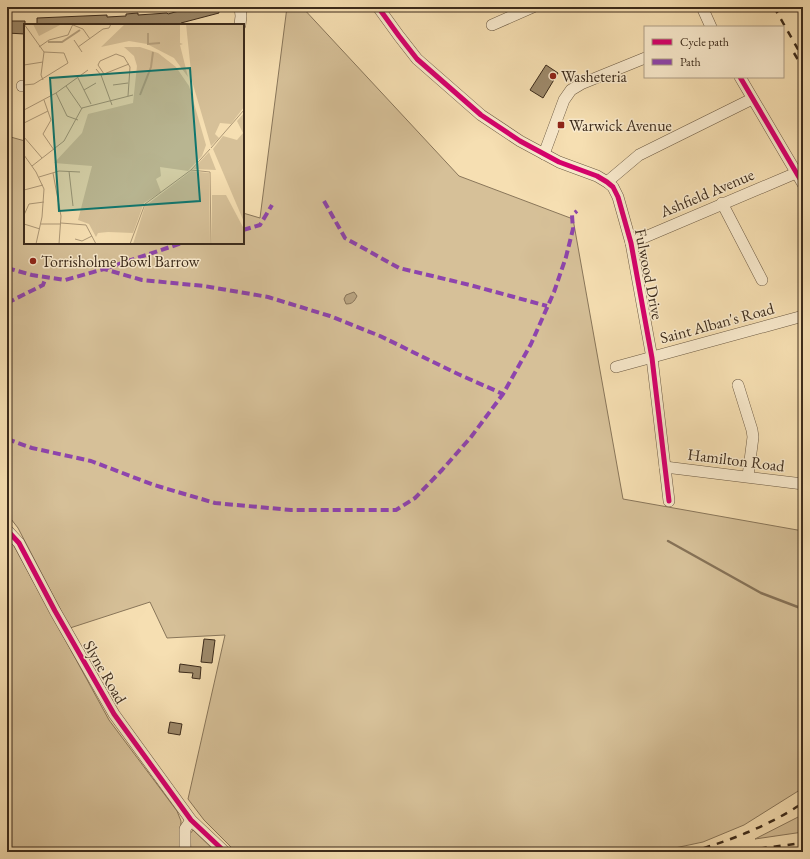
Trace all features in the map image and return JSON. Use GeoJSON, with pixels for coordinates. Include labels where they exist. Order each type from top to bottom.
{"type":"FeatureCollection","features":[{"type":"Feature","properties":{"kind":"street"},"geometry":{"type":"LineString","coordinates":[[240,7],[240,24]]}},
{"type":"Feature","properties":{"kind":"street"},"geometry":{"type":"LineString","coordinates":[[378,7],[417,59],[481,115],[520,141],[559,162],[583,170],[608,182],[639,155],[752,99]]}},
{"type":"Feature","properties":{"kind":"street"},"geometry":{"type":"LineString","coordinates":[[492,25],[533,7]]}},
{"type":"Feature","properties":{"kind":"street"},"geometry":{"type":"LineString","coordinates":[[702,7],[711,26]]}},
{"type":"Feature","properties":{"kind":"street"},"geometry":{"type":"LineString","coordinates":[[544,154],[564,100],[571,90],[581,84],[644,58]]}},
{"type":"Feature","properties":{"kind":"street"},"geometry":{"type":"LineString","coordinates":[[741,78],[803,184]]}},
{"type":"Feature","properties":{"kind":"street","name":"Ashfield Avenue"},"geometry":{"type":"LineString","coordinates":[[630,243],[796,173]]}},
{"type":"Feature","properties":{"kind":"street","name":"Fulwood Drive"},"geometry":{"type":"LineString","coordinates":[[608,182],[613,187],[618,197],[630,243],[652,358],[669,501]]}},
{"type":"Feature","properties":{"kind":"street"},"geometry":{"type":"LineString","coordinates":[[722,204],[762,280]]}},
{"type":"Feature","properties":{"kind":"street","name":"Saint Alban's Road"},"geometry":{"type":"LineString","coordinates":[[616,367],[803,316]]}},
{"type":"Feature","properties":{"kind":"street"},"geometry":{"type":"LineString","coordinates":[[738,385],[753,437],[748,476]]}},
{"type":"Feature","properties":{"kind":"street","name":"Hamilton Road"},"geometry":{"type":"LineString","coordinates":[[665,467],[748,476],[803,484]]}},
{"type":"Feature","properties":{"kind":"street","name":"Slyne Road"},"geometry":{"type":"LineString","coordinates":[[7,530],[19,543],[55,611],[114,714],[191,820],[225,852]]}},
{"type":"Feature","properties":{"kind":"street"},"geometry":{"type":"LineString","coordinates":[[185,852],[185,829],[191,820]]}},
{"type":"Feature","properties":{"kind":"shaded area"},"geometry":{"type":"Polygon","coordinates":[[[287,7],[302,7],[459,176],[573,219],[623,499],[803,531],[803,788],[744,825],[703,842],[656,852],[236,852],[204,820],[188,799],[225,635],[167,638],[150,602],[70,628],[18,528],[11,519],[7,517],[7,136],[24,141],[24,244],[244,244],[244,213],[260,218],[287,7]]]}},
{"type":"Feature","properties":{"kind":"shaded area"},"geometry":{"type":"Polygon","coordinates":[[[354,292],[357,296],[355,300],[346,304],[344,299],[346,295],[354,292]]]}},
{"type":"Feature","properties":{"kind":"shaded area"},"geometry":{"type":"Polygon","coordinates":[[[7,538],[14,546],[109,720],[177,811],[181,821],[180,852],[7,852],[7,538]]]}},
{"type":"Feature","properties":{"kind":"shaded area"},"geometry":{"type":"Polygon","coordinates":[[[803,814],[803,832],[755,839],[802,815],[803,814]]]}},
{"type":"Feature","properties":{"kind":"shaded area"},"geometry":{"type":"Polygon","coordinates":[[[193,830],[216,852],[191,852],[190,834],[193,830]]]}},
{"type":"Feature","properties":{"kind":"building"},"geometry":{"type":"Polygon","coordinates":[[[193,7],[218,7],[219,13],[182,24],[37,24],[37,18],[107,15],[107,17],[126,16],[126,14],[138,13],[138,15],[168,14],[193,7]]]}},
{"type":"Feature","properties":{"kind":"building"},"geometry":{"type":"Polygon","coordinates":[[[7,21],[25,21],[24,34],[7,33],[7,21]]]}},
{"type":"Feature","properties":{"kind":"building"},"geometry":{"type":"Polygon","coordinates":[[[546,65],[558,73],[543,98],[530,90],[546,65]]]}},
{"type":"Feature","properties":{"kind":"building"},"geometry":{"type":"Polygon","coordinates":[[[204,639],[215,640],[212,663],[201,662],[204,639]]]}},
{"type":"Feature","properties":{"kind":"building"},"geometry":{"type":"Polygon","coordinates":[[[180,664],[201,667],[200,679],[192,678],[193,673],[179,672],[180,664]]]}},
{"type":"Feature","properties":{"kind":"building"},"geometry":{"type":"Polygon","coordinates":[[[170,722],[182,724],[180,735],[168,733],[170,722]]]}},
{"type":"Feature","properties":{"kind":"waterway"},"geometry":{"type":"LineString","coordinates":[[668,541],[761,593],[803,609]]}},
{"type":"Feature","properties":{"kind":"railway"},"geometry":{"type":"LineString","coordinates":[[774,7],[803,58]]}},
{"type":"Feature","properties":{"kind":"railway"},"geometry":{"type":"LineString","coordinates":[[794,53],[803,68]]}},
{"type":"Feature","properties":{"kind":"railway"},"geometry":{"type":"LineString","coordinates":[[690,852],[720,843],[762,826],[803,803]]}},
{"type":"Feature","properties":{"kind":"railway"},"geometry":{"type":"LineString","coordinates":[[732,852],[803,843]]}},
{"type":"Feature","properties":{"kind":"railway"},"geometry":{"type":"LineString","coordinates":[[776,852],[803,849]]}},
{"type":"Feature","properties":{"kind":"marked path"},"geometry":{"type":"LineString","coordinates":[[324,201],[345,238],[399,268],[547,306]]}},
{"type":"Feature","properties":{"kind":"marked path"},"geometry":{"type":"LineString","coordinates":[[244,230],[260,225],[272,205]]}},
{"type":"Feature","properties":{"kind":"marked path"},"geometry":{"type":"LineString","coordinates":[[7,439],[32,448],[91,461],[154,485],[215,503],[291,510],[396,510],[415,498],[442,470],[471,437],[503,394],[531,344],[554,292],[566,257],[573,229],[572,215],[577,211]]}},
{"type":"Feature","properties":{"kind":"marked path"},"geometry":{"type":"LineString","coordinates":[[104,269],[179,244]]}},
{"type":"Feature","properties":{"kind":"marked path"},"geometry":{"type":"LineString","coordinates":[[7,268],[32,275],[65,280],[104,269],[142,280],[204,286],[268,297],[330,316],[380,336],[503,394]]}},
{"type":"Feature","properties":{"kind":"marked path"},"geometry":{"type":"LineString","coordinates":[[7,303],[43,285],[46,277]]}},
{"type":"Feature","properties":{"kind":"cycle path"},"geometry":{"type":"LineString","coordinates":[[378,7],[417,59],[481,115],[520,141],[559,162],[597,176],[613,187],[618,197],[631,243],[652,358],[669,501]]}},
{"type":"Feature","properties":{"kind":"cycle path"},"geometry":{"type":"LineString","coordinates":[[741,78],[803,184]]}},
{"type":"Feature","properties":{"kind":"cycle path"},"geometry":{"type":"LineString","coordinates":[[7,530],[19,543],[55,611],[114,714],[191,820],[225,852]]}},
{"type":"Feature","properties":{"kind":"place","name":"Washeteria"},"geometry":{"type":"Point","coordinates":[553,76]}},
{"type":"Feature","properties":{"kind":"place","name":"Warwick Avenue"},"geometry":{"type":"Point","coordinates":[561,125]}},
{"type":"Feature","properties":{"kind":"place","name":"Torrisholme Bowl Barrow"},"geometry":{"type":"Point","coordinates":[33,261]}}]}
